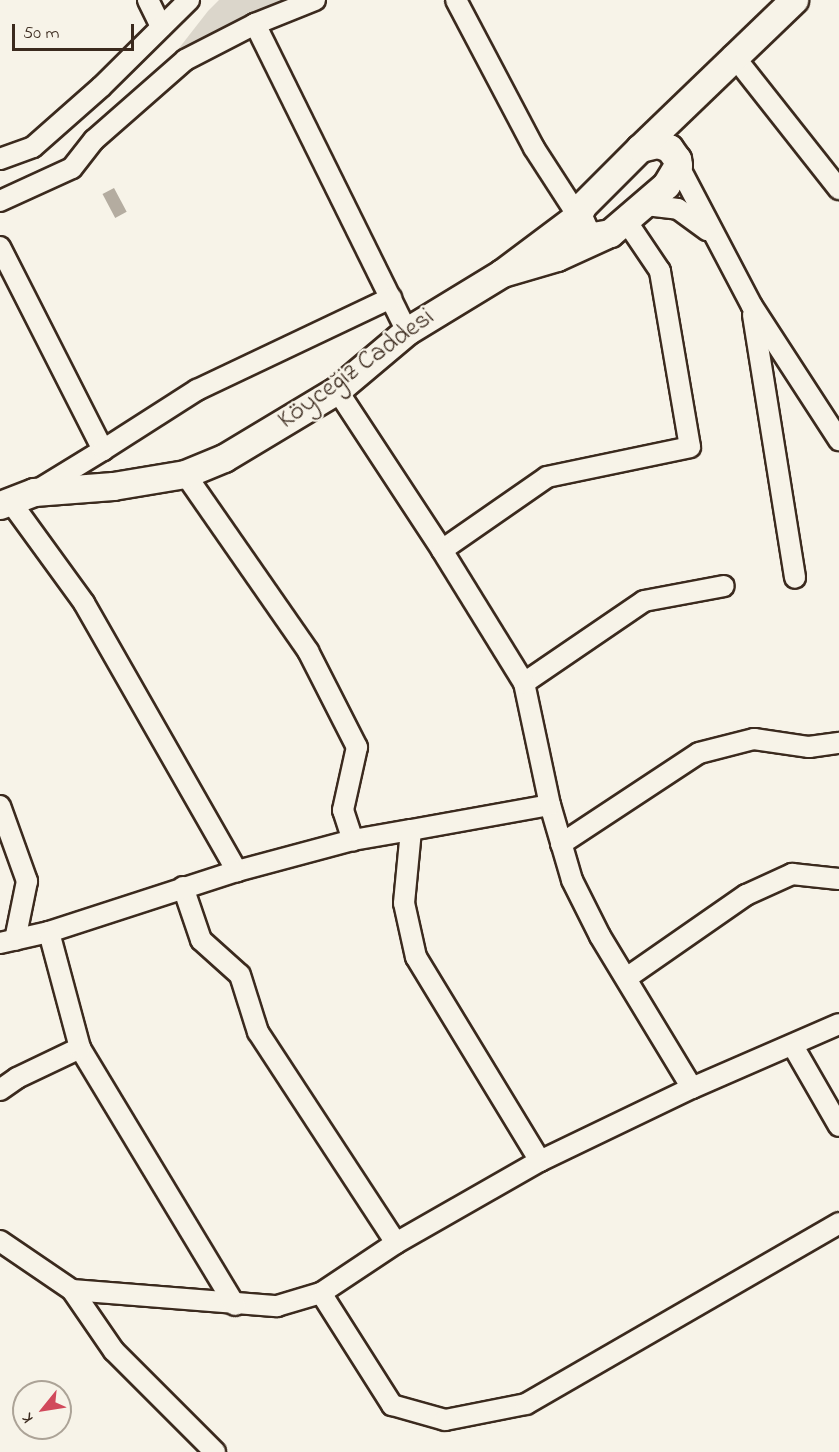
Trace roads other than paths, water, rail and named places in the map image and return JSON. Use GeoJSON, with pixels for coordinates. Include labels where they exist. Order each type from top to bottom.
{"type":"FeatureCollection","features":[{"type":"Feature","properties":{"kind":"street"},"geometry":{"type":"LineString","coordinates":[[148,0],[161,27]]}},
{"type":"Feature","properties":{"kind":"street"},"geometry":{"type":"LineString","coordinates":[[0,159],[33,147],[189,0]]}},
{"type":"Feature","properties":{"kind":"street"},"geometry":{"type":"LineString","coordinates":[[0,201],[72,168],[94,140],[185,60],[255,24],[315,0]]}},
{"type":"Feature","properties":{"kind":"street"},"geometry":{"type":"LineString","coordinates":[[456,0],[546,170],[589,235],[626,221],[678,209],[713,236]]}},
{"type":"Feature","properties":{"kind":"street"},"geometry":{"type":"LineString","coordinates":[[640,148],[794,0]]}},
{"type":"Feature","properties":{"kind":"street"},"geometry":{"type":"LineString","coordinates":[[255,24],[407,331]]}},
{"type":"Feature","properties":{"kind":"street"},"geometry":{"type":"LineString","coordinates":[[734,56],[839,189]]}},
{"type":"Feature","properties":{"kind":"street"},"geometry":{"type":"LineString","coordinates":[[626,221],[666,185],[678,162],[699,91]]}},
{"type":"Feature","properties":{"kind":"street"},"geometry":{"type":"LineString","coordinates":[[640,148],[663,145],[678,162],[713,236],[752,306],[839,440]]}},
{"type":"Feature","properties":{"kind":"street","name":"Köyceğiz Caddesi"},"geometry":{"type":"LineString","coordinates":[[15,499],[185,474],[261,438],[337,390],[407,331],[502,273],[578,216],[600,188],[640,148]]}},
{"type":"Feature","properties":{"kind":"street"},"geometry":{"type":"LineString","coordinates":[[546,170],[572,186],[589,190],[600,188]]}},
{"type":"Feature","properties":{"kind":"street"},"geometry":{"type":"LineString","coordinates":[[442,550],[547,477],[690,447],[660,271],[626,221]]}},
{"type":"Feature","properties":{"kind":"street","name":"Köyceğiz Caddesi"},"geometry":{"type":"LineString","coordinates":[[502,273],[557,256],[626,221]]}},
{"type":"Feature","properties":{"kind":"street"},"geometry":{"type":"LineString","coordinates":[[0,247],[103,450]]}},
{"type":"Feature","properties":{"kind":"street"},"geometry":{"type":"LineString","coordinates":[[237,871],[84,603],[15,499],[103,450],[197,390],[390,298]]}},
{"type":"Feature","properties":{"kind":"street"},"geometry":{"type":"LineString","coordinates":[[752,306],[795,578]]}},
{"type":"Feature","properties":{"kind":"street"},"geometry":{"type":"LineString","coordinates":[[337,390],[442,550],[524,683],[550,805],[572,880],[600,936],[628,977],[692,1088]]}},
{"type":"Feature","properties":{"kind":"street"},"geometry":{"type":"LineString","coordinates":[[185,474],[308,651],[357,747],[343,810],[353,840]]}},
{"type":"Feature","properties":{"kind":"street"},"geometry":{"type":"LineString","coordinates":[[524,683],[644,601],[724,586]]}},
{"type":"Feature","properties":{"kind":"street"},"geometry":{"type":"LineString","coordinates":[[561,844],[699,753],[754,739],[809,747],[839,743]]}},
{"type":"Feature","properties":{"kind":"street"},"geometry":{"type":"LineString","coordinates":[[0,806],[27,881],[8,941],[49,932],[183,887],[353,840],[550,805]]}},
{"type":"Feature","properties":{"kind":"street"},"geometry":{"type":"LineString","coordinates":[[411,830],[404,903],[417,957],[540,1161]]}},
{"type":"Feature","properties":{"kind":"street"},"geometry":{"type":"LineString","coordinates":[[628,977],[746,895],[792,874],[839,879]]}},
{"type":"Feature","properties":{"kind":"street"},"geometry":{"type":"LineString","coordinates":[[183,887],[201,940],[240,975],[258,1032],[396,1243]]}},
{"type":"Feature","properties":{"kind":"street"},"geometry":{"type":"LineString","coordinates":[[49,932],[80,1048],[235,1305]]}},
{"type":"Feature","properties":{"kind":"street"},"geometry":{"type":"LineString","coordinates":[[72,1290],[235,1305],[277,1306],[321,1293],[396,1243],[540,1161],[692,1088],[793,1046],[839,1024]]}},
{"type":"Feature","properties":{"kind":"street"},"geometry":{"type":"LineString","coordinates":[[793,1046],[839,1126]]}},
{"type":"Feature","properties":{"kind":"street"},"geometry":{"type":"LineString","coordinates":[[0,1090],[17,1078],[80,1048]]}},
{"type":"Feature","properties":{"kind":"street"},"geometry":{"type":"LineString","coordinates":[[321,1293],[392,1405],[445,1420],[525,1404],[839,1222]]}},
{"type":"Feature","properties":{"kind":"street"},"geometry":{"type":"LineString","coordinates":[[0,1241],[72,1290],[114,1352],[215,1452]]}}]}
